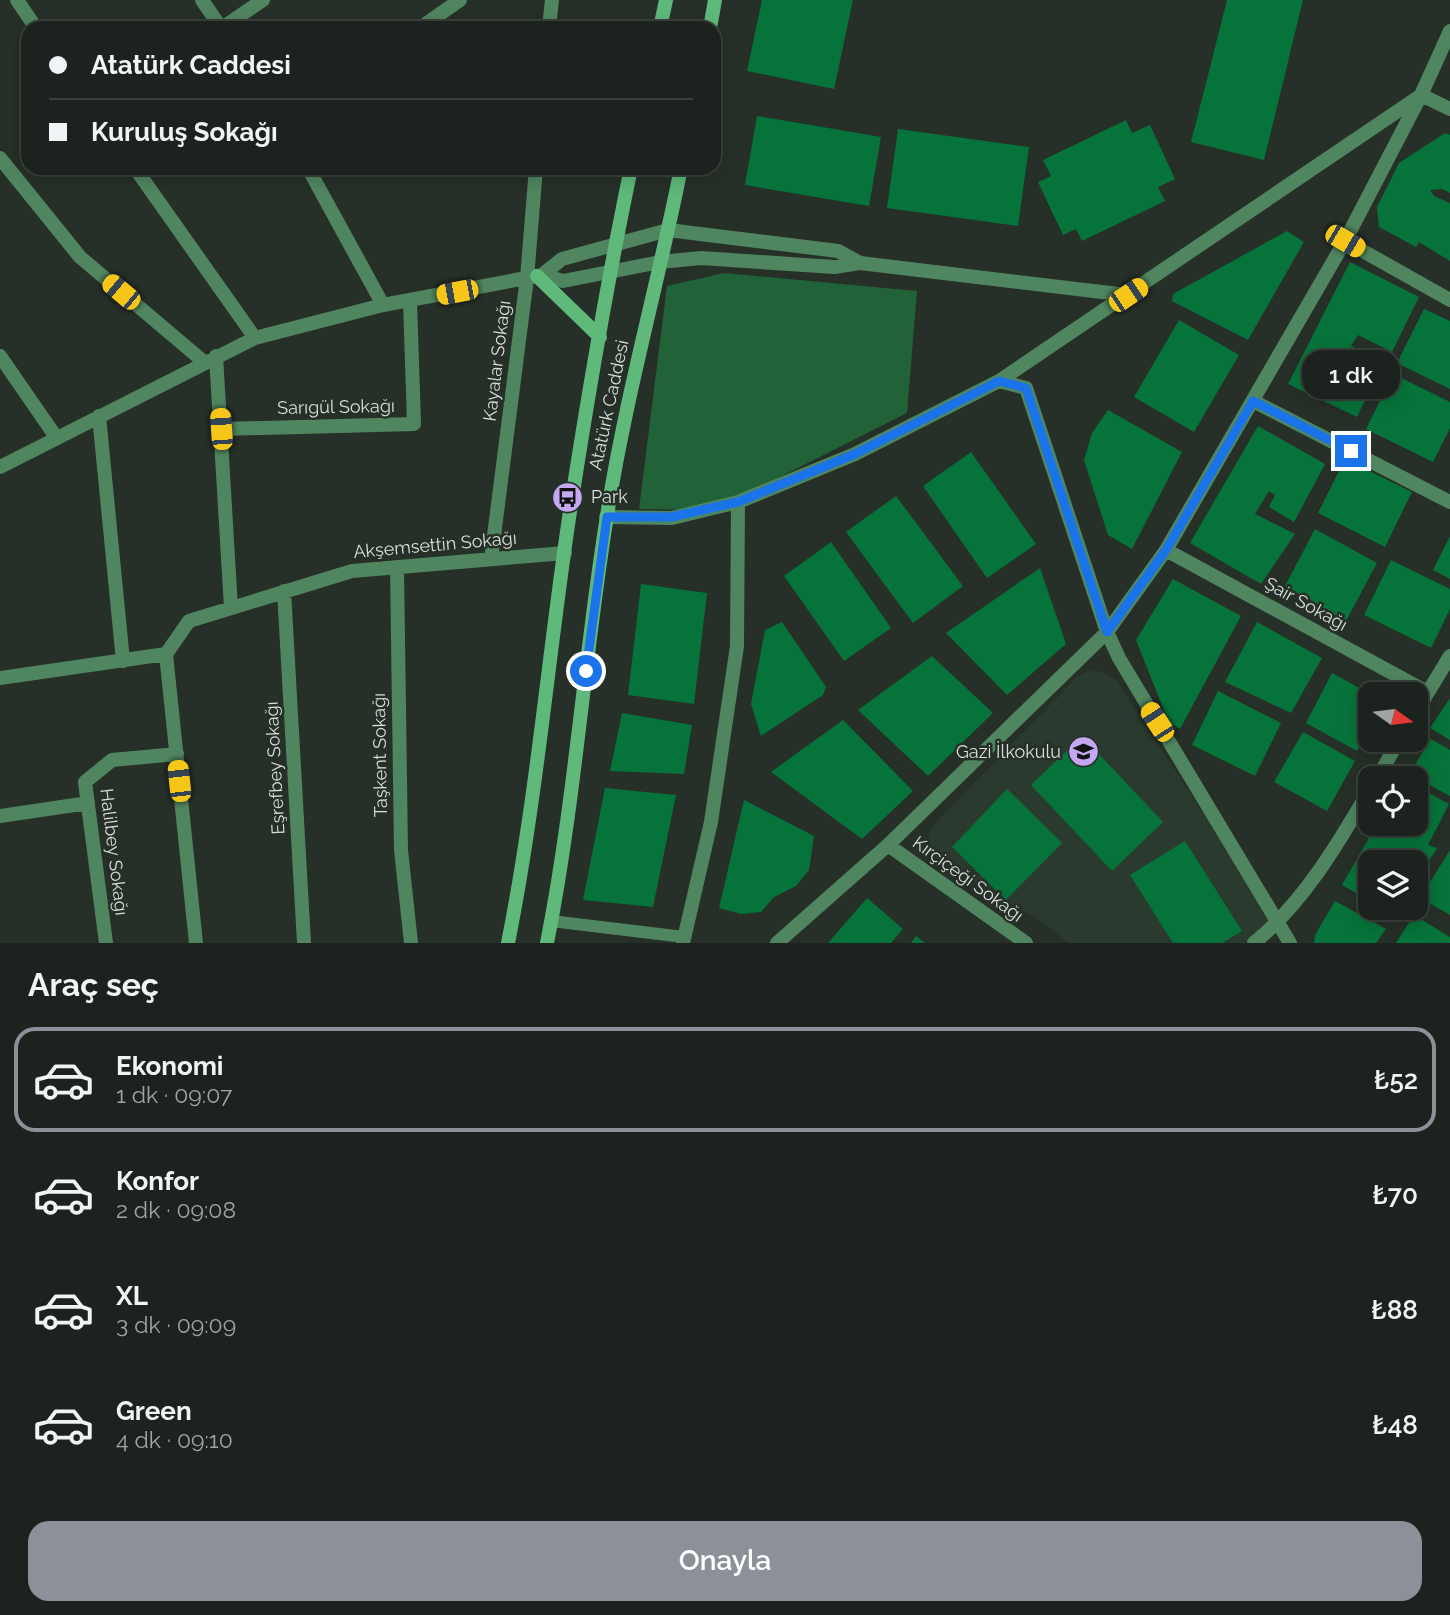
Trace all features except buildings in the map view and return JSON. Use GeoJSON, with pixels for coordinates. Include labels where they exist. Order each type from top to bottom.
{"type":"FeatureCollection","features":[{"type":"Feature","properties":{"kind":"main road"},"geometry":{"type":"LineString","coordinates":[[662,21],[666,0]]}},
{"type":"Feature","properties":{"kind":"main road"},"geometry":{"type":"LineString","coordinates":[[710,21],[715,0]]}},
{"type":"Feature","properties":{"kind":"main road"},"geometry":{"type":"LineString","coordinates":[[508,943],[521,878],[565,553],[615,242],[629,175]]}},
{"type":"Feature","properties":{"kind":"main road","name":"Atatürk Caddesi"},"geometry":{"type":"LineString","coordinates":[[547,943],[607,517],[680,175]]}},
{"type":"Feature","properties":{"kind":"main road"},"geometry":{"type":"LineString","coordinates":[[536,276],[600,337]]}},
{"type":"Feature","properties":{"kind":"street"},"geometry":{"type":"LineString","coordinates":[[17,0],[31,21]]}},
{"type":"Feature","properties":{"kind":"street"},"geometry":{"type":"LineString","coordinates":[[202,0],[216,21]]}},
{"type":"Feature","properties":{"kind":"street"},"geometry":{"type":"LineString","coordinates":[[232,21],[263,0]]}},
{"type":"Feature","properties":{"kind":"street"},"geometry":{"type":"LineString","coordinates":[[430,21],[460,0]]}},
{"type":"Feature","properties":{"kind":"street"},"geometry":{"type":"LineString","coordinates":[[550,21],[552,0]]}},
{"type":"Feature","properties":{"kind":"street"},"geometry":{"type":"LineString","coordinates":[[777,943],[888,845],[1107,632],[1166,550],[1345,241],[1421,95],[1450,31]]}},
{"type":"Feature","properties":{"kind":"street"},"geometry":{"type":"LineString","coordinates":[[1421,95],[1450,109]]}},
{"type":"Feature","properties":{"kind":"street"},"geometry":{"type":"LineString","coordinates":[[607,517],[671,517],[738,502],[855,454],[999,381],[1421,95]]}},
{"type":"Feature","properties":{"kind":"street"},"geometry":{"type":"LineString","coordinates":[[0,158],[80,257],[210,359],[221,429],[231,608]]}},
{"type":"Feature","properties":{"kind":"street"},"geometry":{"type":"LineString","coordinates":[[140,175],[255,338]]}},
{"type":"Feature","properties":{"kind":"street"},"geometry":{"type":"LineString","coordinates":[[312,175],[383,304]]}},
{"type":"Feature","properties":{"kind":"street","name":"Kayalar Sokağı"},"geometry":{"type":"LineString","coordinates":[[491,559],[536,276],[536,175]]}},
{"type":"Feature","properties":{"kind":"street"},"geometry":{"type":"LineString","coordinates":[[0,467],[255,338],[383,304],[536,276],[562,259],[615,242],[668,230],[838,251],[860,263]]}},
{"type":"Feature","properties":{"kind":"street"},"geometry":{"type":"LineString","coordinates":[[1345,241],[1450,300]]}},
{"type":"Feature","properties":{"kind":"street"},"geometry":{"type":"LineString","coordinates":[[536,276],[562,281],[660,262],[701,258],[834,267],[860,263],[1128,295]]}},
{"type":"Feature","properties":{"kind":"street","name":"Sarıgül Sokağı"},"geometry":{"type":"LineString","coordinates":[[221,429],[414,424],[410,301]]}},
{"type":"Feature","properties":{"kind":"street"},"geometry":{"type":"LineString","coordinates":[[0,356],[56,437]]}},
{"type":"Feature","properties":{"kind":"street"},"geometry":{"type":"LineString","coordinates":[[999,381],[1026,388],[1107,632],[1145,704],[1280,922],[1290,943]]}},
{"type":"Feature","properties":{"kind":"street"},"geometry":{"type":"LineString","coordinates":[[1253,401],[1450,502]]}},
{"type":"Feature","properties":{"kind":"street"},"geometry":{"type":"LineString","coordinates":[[99,416],[123,661]]}},
{"type":"Feature","properties":{"kind":"street"},"geometry":{"type":"LineString","coordinates":[[684,940],[711,822],[737,646],[738,502]]}},
{"type":"Feature","properties":{"kind":"street","name":"Şair Sokağı"},"geometry":{"type":"LineString","coordinates":[[1166,550],[1409,682]]}},
{"type":"Feature","properties":{"kind":"street","name":"Akşemsettin Sokağı"},"geometry":{"type":"LineString","coordinates":[[166,654],[188,621],[352,571],[565,553]]}},
{"type":"Feature","properties":{"kind":"street","name":"Taşkent Sokağı"},"geometry":{"type":"LineString","coordinates":[[397,567],[401,850],[411,943]]}},
{"type":"Feature","properties":{"kind":"street","name":"Eşrefbey Sokağı"},"geometry":{"type":"LineString","coordinates":[[284,592],[304,943]]}},
{"type":"Feature","properties":{"kind":"street"},"geometry":{"type":"LineString","coordinates":[[0,678],[166,654],[196,943]]}},
{"type":"Feature","properties":{"kind":"street"},"geometry":{"type":"LineString","coordinates":[[1428,690],[1450,656]]}},
{"type":"Feature","properties":{"kind":"street","name":"Halilbey Sokağı"},"geometry":{"type":"LineString","coordinates":[[106,943],[85,782],[112,760],[177,754]]}},
{"type":"Feature","properties":{"kind":"street"},"geometry":{"type":"LineString","coordinates":[[0,817],[88,803]]}},
{"type":"Feature","properties":{"kind":"street"},"geometry":{"type":"LineString","coordinates":[[1254,943],[1280,922],[1347,830],[1358,810]]}},
{"type":"Feature","properties":{"kind":"street","name":"Kırçiçeği Sokağı"},"geometry":{"type":"LineString","coordinates":[[888,845],[1018,941]]}},
{"type":"Feature","properties":{"kind":"lane"},"geometry":{"type":"LineString","coordinates":[[551,922],[684,940]]}},
{"type":"Feature","properties":{"kind":"shaded area","name":"Gazi İlkokulu"},"geometry":{"type":"Polygon","coordinates":[[[1092,669],[1115,678],[1267,911],[1269,922],[1262,931],[1245,943],[1068,943],[1045,924],[929,854],[926,841],[933,826],[1077,677],[1092,669]]]}},
{"type":"Feature","properties":{"kind":"green space"},"geometry":{"type":"Polygon","coordinates":[[[724,273],[917,291],[907,413],[714,510],[639,509],[667,286],[724,273]]]}},
{"type":"Feature","properties":{"kind":"place","name":"Park"},"geometry":{"type":"Point","coordinates":[568,497]}},
{"type":"Feature","properties":{"kind":"place","name":"Gazi İlkokulu"},"geometry":{"type":"Point","coordinates":[1084,752]}},
{"type":"Feature","properties":{"kind":"route"},"geometry":{"type":"LineString","coordinates":[[586,671],[607,517],[671,517],[738,502],[855,454],[999,381],[1026,388],[1107,632],[1166,550],[1253,401],[1351,451]]}}]}
